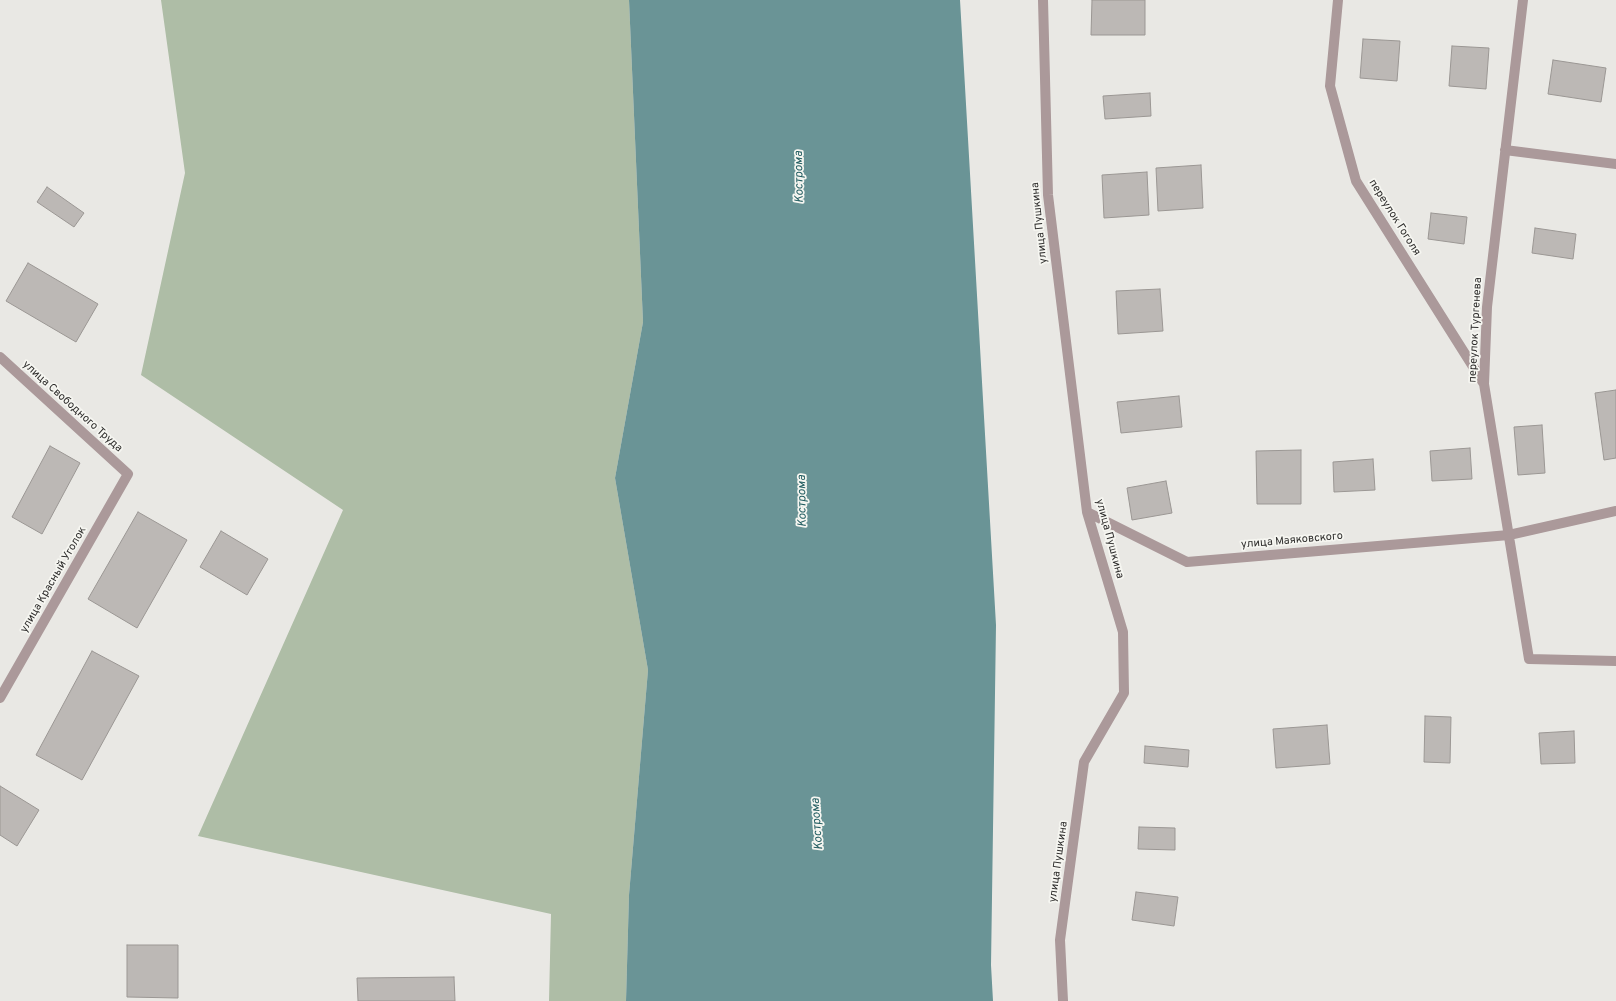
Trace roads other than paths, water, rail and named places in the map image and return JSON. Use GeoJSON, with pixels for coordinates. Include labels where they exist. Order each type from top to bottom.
{"type":"FeatureCollection","features":[{"type":"Feature","properties":{"kind":"street","name":"улица Пушкина"},"geometry":{"type":"LineString","coordinates":[[1043,0],[1048,195],[1087,512],[1123,632],[1124,693],[1084,762],[1060,940],[1063,1001]]}},
{"type":"Feature","properties":{"kind":"street","name":"переулок Гоголя"},"geometry":{"type":"LineString","coordinates":[[1338,0],[1330,86],[1356,181],[1484,384]]}},
{"type":"Feature","properties":{"kind":"street","name":"переулок Тургенева"},"geometry":{"type":"LineString","coordinates":[[1523,0],[1487,307],[1484,384],[1529,659],[1616,661]]}},
{"type":"Feature","properties":{"kind":"street"},"geometry":{"type":"LineString","coordinates":[[1505,150],[1616,164]]}},
{"type":"Feature","properties":{"kind":"street","name":"улица Свободного Труда"},"geometry":{"type":"LineString","coordinates":[[0,357],[128,474]]}},
{"type":"Feature","properties":{"kind":"street","name":"улица Красный Уголок"},"geometry":{"type":"LineString","coordinates":[[0,698],[128,474]]}},
{"type":"Feature","properties":{"kind":"street","name":"улица Маяковского"},"geometry":{"type":"LineString","coordinates":[[1087,512],[1187,562],[1509,535],[1616,511]]}},
{"type":"Feature","properties":{"kind":"water","name":"Кострома"},"geometry":{"type":"Polygon","coordinates":[[[629,0],[960,0],[996,625],[991,965],[993,1001],[626,1001],[629,895],[648,670],[615,478],[643,322],[629,0]]]}}]}
